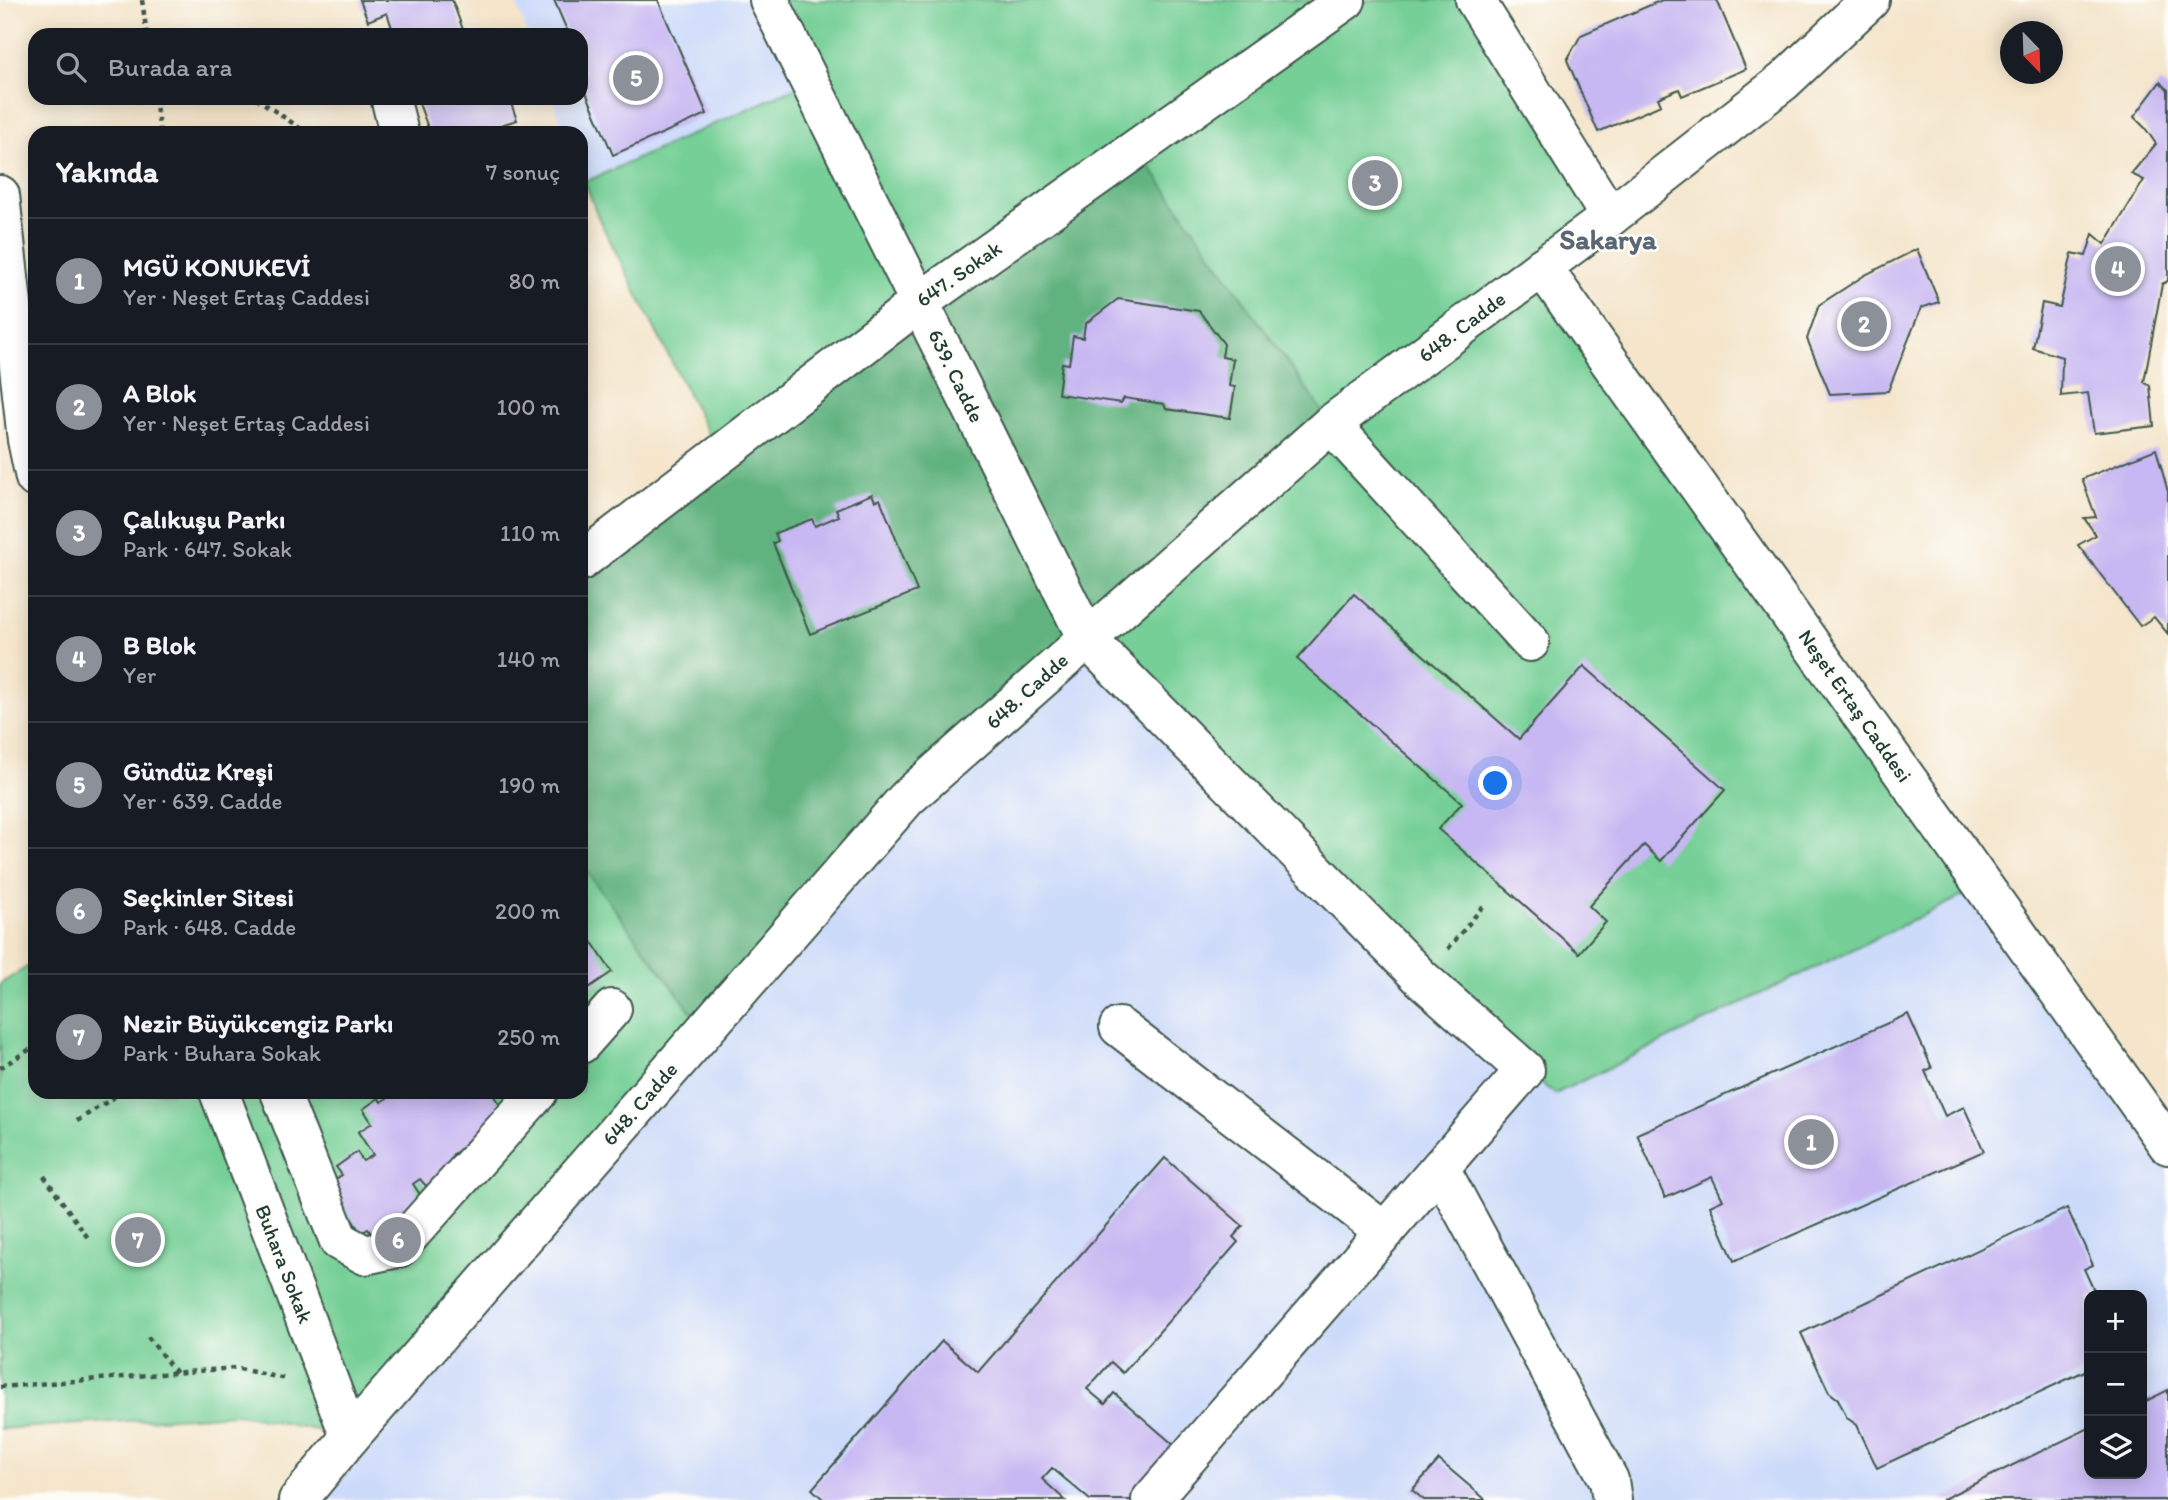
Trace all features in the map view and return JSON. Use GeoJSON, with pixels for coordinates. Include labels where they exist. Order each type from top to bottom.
{"type":"FeatureCollection","features":[{"type":"Feature","properties":{"kind":"street","name":"639. Cadde"},"geometry":{"type":"LineString","coordinates":[[769,0],[1087,639],[1422,979],[1525,1070],[1440,1168]]}},
{"type":"Feature","properties":{"kind":"street","name":"647. Sokak"},"geometry":{"type":"LineString","coordinates":[[588,556],[920,302],[1346,0]]}},
{"type":"Feature","properties":{"kind":"street"},"geometry":{"type":"LineString","coordinates":[[1475,0],[1610,217]]}},
{"type":"Feature","properties":{"kind":"street","name":"648. Cadde"},"geometry":{"type":"LineString","coordinates":[[298,1500],[907,798],[1331,424],[1610,217],[1784,81],[1870,0]]}},
{"type":"Feature","properties":{"kind":"street"},"geometry":{"type":"LineString","coordinates":[[0,195],[28,392]]}},
{"type":"Feature","properties":{"kind":"street","name":"Neşet Ertaş Caddesi"},"geometry":{"type":"LineString","coordinates":[[1542,267],[2168,1145]]}},
{"type":"Feature","properties":{"kind":"street"},"geometry":{"type":"LineString","coordinates":[[28,420],[28,445]]}},
{"type":"Feature","properties":{"kind":"street"},"geometry":{"type":"LineString","coordinates":[[1331,424],[1530,642]]}},
{"type":"Feature","properties":{"kind":"street"},"geometry":{"type":"LineString","coordinates":[[588,1036],[612,1009]]}},
{"type":"Feature","properties":{"kind":"street"},"geometry":{"type":"LineString","coordinates":[[1119,1027],[1385,1232]]}},
{"type":"Feature","properties":{"kind":"street","name":"Buhara Sokak"},"geometry":{"type":"LineString","coordinates":[[222,1099],[350,1437]]}},
{"type":"Feature","properties":{"kind":"street"},"geometry":{"type":"LineString","coordinates":[[283,1099],[340,1241],[365,1255],[398,1248],[532,1099]]}},
{"type":"Feature","properties":{"kind":"street"},"geometry":{"type":"LineString","coordinates":[[1151,1500],[1440,1168],[1609,1480],[1612,1500]]}},
{"type":"Feature","properties":{"kind":"path"},"geometry":{"type":"LineString","coordinates":[[142,0],[146,28]]}},
{"type":"Feature","properties":{"kind":"path"},"geometry":{"type":"LineString","coordinates":[[156,105],[159,126]]}},
{"type":"Feature","properties":{"kind":"path"},"geometry":{"type":"LineString","coordinates":[[266,105],[297,126]]}},
{"type":"Feature","properties":{"kind":"path"},"geometry":{"type":"LineString","coordinates":[[1422,979],[1485,904]]}},
{"type":"Feature","properties":{"kind":"path"},"geometry":{"type":"LineString","coordinates":[[0,1068],[28,1050]]}},
{"type":"Feature","properties":{"kind":"path"},"geometry":{"type":"LineString","coordinates":[[76,1121],[111,1099]]}},
{"type":"Feature","properties":{"kind":"path"},"geometry":{"type":"LineString","coordinates":[[44,1176],[88,1238]]}},
{"type":"Feature","properties":{"kind":"path"},"geometry":{"type":"LineString","coordinates":[[148,1337],[176,1373]]}},
{"type":"Feature","properties":{"kind":"path"},"geometry":{"type":"LineString","coordinates":[[0,1387],[235,1368],[331,1388]]}},
{"type":"Feature","properties":{"kind":"shaded area"},"geometry":{"type":"Polygon","coordinates":[[[515,0],[769,0],[810,81],[588,181],[588,126],[563,126],[555,105],[588,105],[588,28],[525,28],[515,0]]]}},
{"type":"Feature","properties":{"kind":"shaded area"},"geometry":{"type":"Polygon","coordinates":[[[1087,639],[1983,886],[2168,1145],[2168,1500],[298,1500],[907,798],[1087,639]]]}},
{"type":"Feature","properties":{"kind":"green space"},"geometry":{"type":"Polygon","coordinates":[[[769,0],[1475,0],[1610,217],[1543,267],[1983,886],[1555,1094],[1525,1070],[1087,639],[720,457],[598,217],[588,190],[588,181],[810,81],[769,0]]]}},
{"type":"Feature","properties":{"kind":"green space"},"geometry":{"type":"Polygon","coordinates":[[[1138,150],[1331,424],[1087,639],[705,1030],[588,873],[588,556],[1138,150]]]}},
{"type":"Feature","properties":{"kind":"green space"},"geometry":{"type":"Polygon","coordinates":[[[588,873],[705,1030],[350,1437],[239,1414],[0,1429],[0,984],[28,966],[28,1099],[588,1099],[588,873]]]}},
{"type":"Feature","properties":{"kind":"building"},"geometry":{"type":"Polygon","coordinates":[[[360,0],[452,0],[462,28],[392,28],[387,13],[368,21],[360,0]]]}},
{"type":"Feature","properties":{"kind":"building"},"geometry":{"type":"Polygon","coordinates":[[[554,0],[658,0],[707,114],[613,155],[588,97],[588,28],[566,28],[554,0]]]}},
{"type":"Feature","properties":{"kind":"building"},"geometry":{"type":"Polygon","coordinates":[[[1662,0],[1717,0],[1746,69],[1682,96],[1679,89],[1658,98],[1661,105],[1598,132],[1567,60],[1581,35],[1662,0]]]}},
{"type":"Feature","properties":{"kind":"building"},"geometry":{"type":"Polygon","coordinates":[[[2160,82],[2168,90],[2168,281],[2162,284],[2144,382],[2150,386],[2154,426],[2094,433],[2088,393],[2061,396],[2062,357],[2033,348],[2042,303],[2060,307],[2072,253],[2086,256],[2093,234],[2105,244],[2144,180],[2131,174],[2156,144],[2134,117],[2160,82]]]}},
{"type":"Feature","properties":{"kind":"building"},"geometry":{"type":"Polygon","coordinates":[[[420,105],[512,105],[517,120],[501,126],[427,126],[420,105]]]}},
{"type":"Feature","properties":{"kind":"building"},"geometry":{"type":"Polygon","coordinates":[[[1917,249],[1939,302],[1921,308],[1888,391],[1830,394],[1807,339],[1819,305],[1865,275],[1917,249]]]}},
{"type":"Feature","properties":{"kind":"building"},"geometry":{"type":"Polygon","coordinates":[[[1118,299],[1199,311],[1224,344],[1222,357],[1233,359],[1229,386],[1235,387],[1230,418],[1166,409],[1164,404],[1124,398],[1121,403],[1058,394],[1062,363],[1069,364],[1073,336],[1083,338],[1085,324],[1118,299]]]}},
{"type":"Feature","properties":{"kind":"building"},"geometry":{"type":"Polygon","coordinates":[[[2156,449],[2168,492],[2168,634],[2154,617],[2140,626],[2078,545],[2096,535],[2084,518],[2096,517],[2082,479],[2156,449]]]}},
{"type":"Feature","properties":{"kind":"building"},"geometry":{"type":"Polygon","coordinates":[[[872,494],[875,501],[880,499],[917,591],[810,634],[773,543],[778,541],[775,533],[812,519],[815,526],[839,516],[836,509],[872,494]]]}},
{"type":"Feature","properties":{"kind":"building"},"geometry":{"type":"Polygon","coordinates":[[[1354,594],[1519,739],[1584,666],[1725,790],[1661,861],[1644,845],[1589,906],[1606,922],[1579,953],[1438,829],[1462,803],[1297,659],[1354,594]]]}},
{"type":"Feature","properties":{"kind":"building"},"geometry":{"type":"Polygon","coordinates":[[[588,936],[612,972],[588,988],[588,936]]]}},
{"type":"Feature","properties":{"kind":"building"},"geometry":{"type":"Polygon","coordinates":[[[1908,1014],[1932,1068],[1925,1071],[1945,1116],[1964,1107],[1984,1151],[1734,1261],[1710,1206],[1723,1200],[1712,1177],[1665,1198],[1637,1134],[1908,1014]]]}},
{"type":"Feature","properties":{"kind":"building"},"geometry":{"type":"Polygon","coordinates":[[[378,1099],[381,1102],[386,1099],[496,1099],[505,1112],[492,1128],[452,1155],[457,1164],[426,1186],[420,1179],[413,1184],[425,1202],[379,1244],[368,1229],[361,1233],[328,1184],[342,1175],[336,1167],[357,1152],[363,1161],[373,1155],[358,1132],[372,1123],[363,1109],[378,1099]]]}},
{"type":"Feature","properties":{"kind":"building"},"geometry":{"type":"Polygon","coordinates":[[[1165,1158],[1243,1226],[1233,1237],[1238,1242],[1123,1373],[1111,1362],[1087,1389],[1105,1404],[1114,1393],[1182,1452],[1137,1500],[1090,1500],[1052,1468],[1042,1479],[1065,1500],[824,1500],[812,1489],[942,1341],[978,1372],[1165,1158]]]}},
{"type":"Feature","properties":{"kind":"building"},"geometry":{"type":"Polygon","coordinates":[[[2067,1208],[2093,1265],[2084,1269],[2094,1290],[2084,1290],[2084,1371],[1877,1468],[1857,1425],[1847,1418],[1838,1399],[1829,1392],[1801,1333],[2067,1208]]]}},
{"type":"Feature","properties":{"kind":"building"},"geometry":{"type":"Polygon","coordinates":[[[2168,1390],[2168,1500],[1941,1500],[2084,1430],[2084,1479],[2147,1479],[2147,1400],[2168,1390]]]}},
{"type":"Feature","properties":{"kind":"building"},"geometry":{"type":"Polygon","coordinates":[[[1439,1460],[1486,1500],[1424,1500],[1412,1490],[1439,1460]]]}},
{"type":"Feature","properties":{"kind":"place","name":"Gündüz Kreşi"},"geometry":{"type":"Point","coordinates":[636,78]}},
{"type":"Feature","properties":{"kind":"place","name":"Çalıkuşu Parkı"},"geometry":{"type":"Point","coordinates":[1375,183]}},
{"type":"Feature","properties":{"kind":"place","name":"B Blok"},"geometry":{"type":"Point","coordinates":[2118,269]}},
{"type":"Feature","properties":{"kind":"place","name":"A Blok"},"geometry":{"type":"Point","coordinates":[1864,324]}},
{"type":"Feature","properties":{"kind":"place","name":"MGÜ KONUKEVİ"},"geometry":{"type":"Point","coordinates":[1811,1142]}},
{"type":"Feature","properties":{"kind":"place","name":"Nezir Büyükcengiz Parkı"},"geometry":{"type":"Point","coordinates":[138,1240]}},
{"type":"Feature","properties":{"kind":"place","name":"Seçkinler Sitesi"},"geometry":{"type":"Point","coordinates":[398,1240]}},
{"type":"Feature","properties":{"kind":"district","name":"Sakarya"},"geometry":{"type":"Point","coordinates":[1608,239]}}]}
